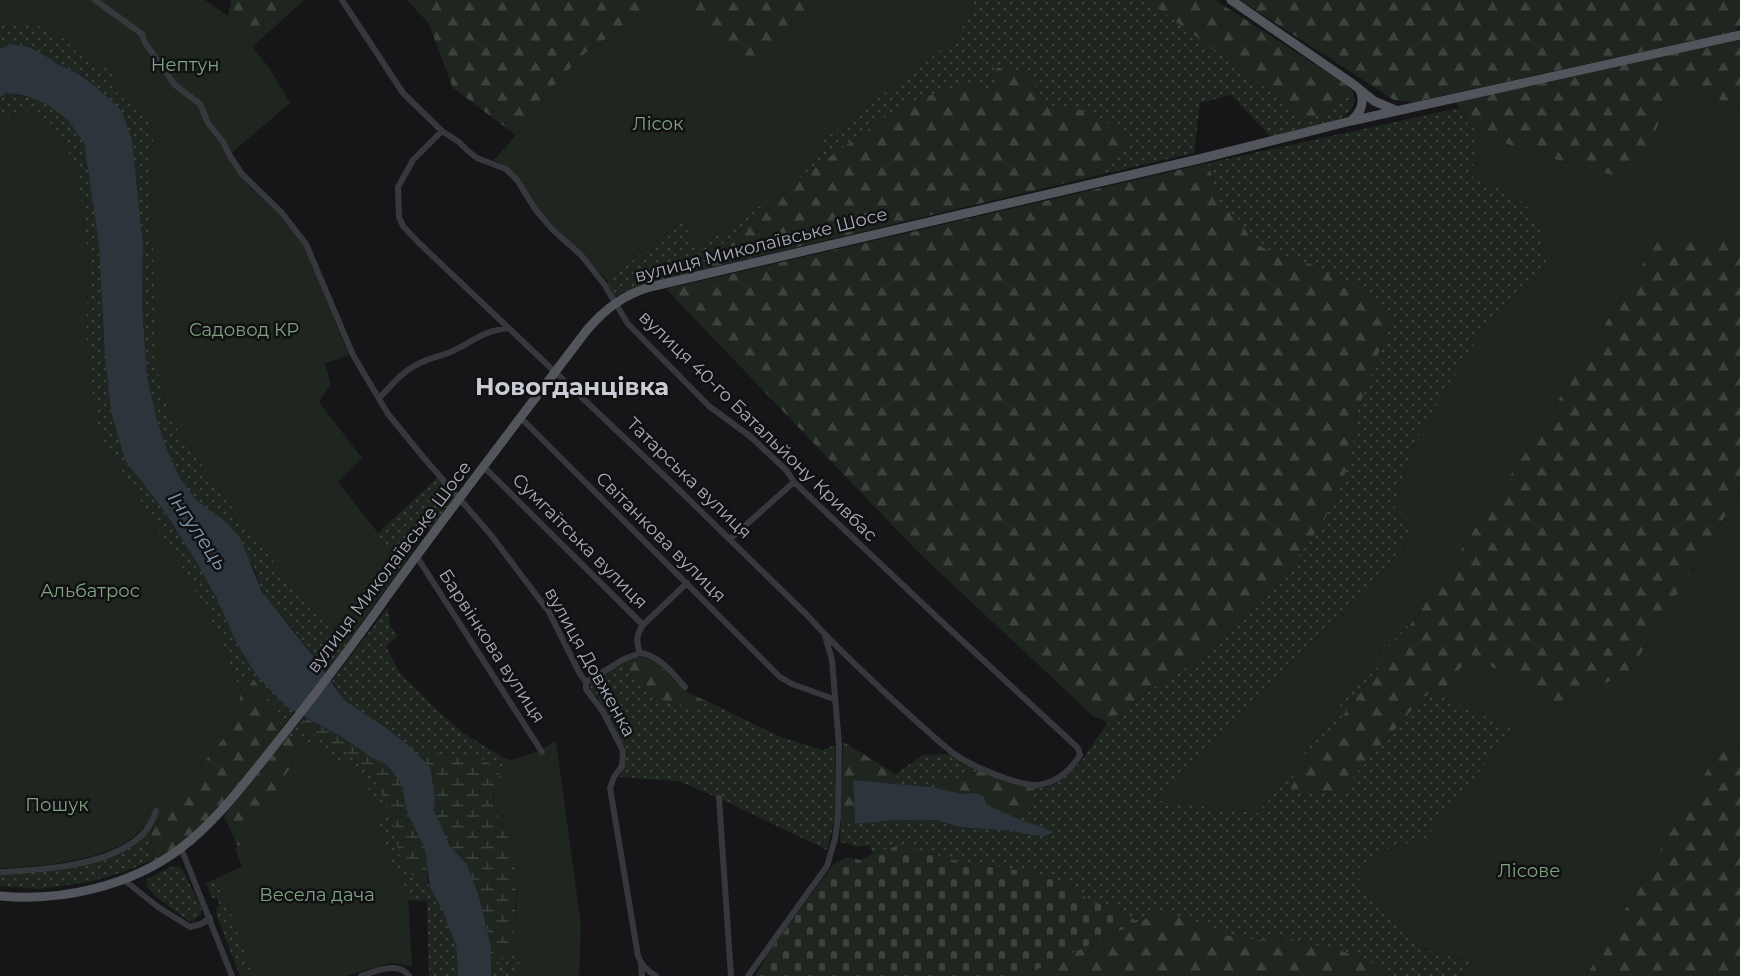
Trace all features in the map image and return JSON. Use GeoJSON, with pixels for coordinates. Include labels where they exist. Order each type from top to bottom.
{"type":"FeatureCollection","features":[{"type":"Feature","properties":{"kind":"main road"},"geometry":{"type":"LineString","coordinates":[[1231,0],[1317,58],[1378,104],[1397,111]]}},
{"type":"Feature","properties":{"kind":"main road","name":"вулиця Миколаївське Шосе"},"geometry":{"type":"LineString","coordinates":[[0,896],[37,897],[61,894],[87,890],[123,879],[154,866],[181,848],[221,810],[346,654],[587,330],[600,315],[624,297],[650,287],[1351,121],[1740,35]]}},
{"type":"Feature","properties":{"kind":"main road"},"geometry":{"type":"LineString","coordinates":[[1351,121],[1361,108],[1360,90]]}},
{"type":"Feature","properties":{"kind":"street","name":"вулиця Довженка"},"geometry":{"type":"LineString","coordinates":[[94,0],[142,34],[145,44],[176,85],[200,104],[208,123],[223,142],[242,174],[282,213],[306,244],[352,355],[388,414],[491,535],[549,612],[586,682],[586,688],[603,712],[623,751],[622,766],[610,788],[642,976]]}},
{"type":"Feature","properties":{"kind":"street","name":"вулиця 40-го Батальйону Кривбас"},"geometry":{"type":"LineString","coordinates":[[342,0],[403,93],[442,131],[477,158],[506,169],[517,180],[535,209],[553,230],[581,255],[604,284],[628,324],[709,406],[751,437],[787,471],[794,482],[1078,748],[1080,755],[1076,762],[1056,780]]}},
{"type":"Feature","properties":{"kind":"street","name":"Татарська вулиця"},"geometry":{"type":"LineString","coordinates":[[442,131],[413,160],[398,187],[399,218],[403,226],[419,243],[730,539],[807,615],[825,636],[954,754],[996,775],[1023,784],[1035,785],[1056,780]]}},
{"type":"Feature","properties":{"kind":"street"},"geometry":{"type":"LineString","coordinates":[[380,398],[416,364],[451,352],[492,330],[509,328]]}},
{"type":"Feature","properties":{"kind":"street","name":"Світанкова вулиця"},"geometry":{"type":"LineString","coordinates":[[520,418],[780,677],[792,684],[834,699]]}},
{"type":"Feature","properties":{"kind":"street","name":"Сумгаїтська вулиця"},"geometry":{"type":"LineString","coordinates":[[484,467],[643,625],[637,633],[640,653]]}},
{"type":"Feature","properties":{"kind":"street"},"geometry":{"type":"LineString","coordinates":[[730,539],[794,482]]}},
{"type":"Feature","properties":{"kind":"street","name":"Барвінкова вулиця"},"geometry":{"type":"LineString","coordinates":[[417,556],[542,753]]}},
{"type":"Feature","properties":{"kind":"street"},"geometry":{"type":"LineString","coordinates":[[643,625],[687,583]]}},
{"type":"Feature","properties":{"kind":"street"},"geometry":{"type":"LineString","coordinates":[[748,976],[827,866],[835,839],[838,817],[839,745],[831,660],[825,636]]}},
{"type":"Feature","properties":{"kind":"street"},"geometry":{"type":"LineString","coordinates":[[586,682],[624,659],[640,653],[653,656],[685,687]]}},
{"type":"Feature","properties":{"kind":"street"},"geometry":{"type":"LineString","coordinates":[[719,798],[731,976]]}},
{"type":"Feature","properties":{"kind":"street"},"geometry":{"type":"LineString","coordinates":[[0,872],[62,866],[110,854],[129,845],[142,834],[151,823],[156,811]]}},
{"type":"Feature","properties":{"kind":"street"},"geometry":{"type":"LineString","coordinates":[[181,848],[232,976]]}},
{"type":"Feature","properties":{"kind":"street"},"geometry":{"type":"LineString","coordinates":[[123,879],[158,907],[190,927],[210,918]]}},
{"type":"Feature","properties":{"kind":"street"},"geometry":{"type":"LineString","coordinates":[[641,963],[656,976]]}},
{"type":"Feature","properties":{"kind":"street"},"geometry":{"type":"LineString","coordinates":[[361,976],[393,968],[400,968],[407,973]]}},
{"type":"Feature","properties":{"kind":"green space","name":"Садовод КР"},"geometry":{"type":"Polygon","coordinates":[[[0,0],[205,0],[228,16],[270,69],[290,103],[227,157],[246,183],[281,216],[303,244],[349,355],[325,363],[331,384],[319,402],[362,458],[338,482],[378,533],[398,571],[349,641],[338,635],[313,612],[245,525],[182,437],[170,416],[160,386],[149,152],[155,136],[149,121],[114,90],[111,83],[114,73],[111,68],[103,68],[89,62],[60,36],[47,29],[23,23],[0,22],[0,0]]]}},
{"type":"Feature","properties":{"kind":"green space"},"geometry":{"type":"Polygon","coordinates":[[[231,0],[304,0],[252,47],[228,16],[231,0]]]}},
{"type":"Feature","properties":{"kind":"green space"},"geometry":{"type":"Polygon","coordinates":[[[407,0],[654,0],[633,19],[582,56],[549,91],[534,115],[516,135],[453,88],[429,24],[407,0]]]}},
{"type":"Feature","properties":{"kind":"green space","name":"Лісок"},"geometry":{"type":"Polygon","coordinates":[[[654,0],[670,0],[751,72],[773,51],[814,0],[971,0],[974,3],[972,11],[958,34],[933,56],[823,140],[829,147],[749,214],[696,246],[682,221],[607,280],[546,218],[516,176],[494,160],[534,115],[549,91],[582,56],[633,19],[654,0]]]}},
{"type":"Feature","properties":{"kind":"green space"},"geometry":{"type":"Polygon","coordinates":[[[670,0],[814,0],[773,51],[751,72],[670,0]]]}},
{"type":"Feature","properties":{"kind":"green space"},"geometry":{"type":"Polygon","coordinates":[[[971,0],[1147,0],[1339,97],[1347,98],[1352,92],[1355,99],[1348,113],[1337,120],[1271,137],[1231,95],[1200,103],[1194,153],[1091,177],[1129,141],[1074,107],[1049,106],[1028,77],[1013,68],[997,68],[997,77],[992,91],[940,93],[924,97],[890,114],[801,177],[763,212],[705,258],[705,269],[647,284],[614,297],[607,280],[683,221],[828,147],[822,140],[933,56],[958,34],[972,11],[974,3],[971,0]]]}},
{"type":"Feature","properties":{"kind":"green space"},"geometry":{"type":"Polygon","coordinates":[[[1147,0],[1215,0],[1348,86],[1352,92],[1347,98],[1339,97],[1330,112],[1305,118],[1147,0]]]}},
{"type":"Feature","properties":{"kind":"green space"},"geometry":{"type":"Polygon","coordinates":[[[1240,0],[1740,0],[1740,26],[1735,31],[1414,102],[1394,100],[1240,0]]]}},
{"type":"Feature","properties":{"kind":"green space"},"geometry":{"type":"Polygon","coordinates":[[[0,22],[31,24],[47,29],[60,35],[87,61],[110,68],[114,73],[111,83],[149,121],[155,136],[149,152],[160,386],[170,416],[182,437],[245,525],[338,635],[349,641],[325,672],[262,592],[254,568],[225,521],[196,500],[179,476],[167,450],[157,420],[147,376],[142,304],[143,244],[132,139],[96,87],[77,73],[29,47],[10,44],[0,49],[0,22]]]}},
{"type":"Feature","properties":{"kind":"green space"},"geometry":{"type":"Polygon","coordinates":[[[1740,35],[1740,106],[1677,87],[1631,181],[1526,152],[1479,132],[1468,124],[1454,99],[1740,35]]]}},
{"type":"Feature","properties":{"kind":"green space"},"geometry":{"type":"Polygon","coordinates":[[[996,68],[1013,68],[1028,77],[1049,106],[1074,107],[1125,131],[1129,141],[1091,177],[705,269],[705,258],[763,212],[801,177],[890,114],[924,97],[968,83],[992,91],[997,77],[996,68]]]}},
{"type":"Feature","properties":{"kind":"green space"},"geometry":{"type":"Polygon","coordinates":[[[1677,87],[1740,106],[1740,235],[1659,239],[1535,438],[1416,617],[1366,669],[1258,813],[1154,800],[1317,637],[1365,595],[1416,529],[1395,508],[1408,461],[1419,435],[1477,338],[1506,304],[1535,280],[1547,265],[1539,229],[1531,211],[1511,194],[1471,176],[1479,132],[1526,152],[1631,181],[1677,87]]]}},
{"type":"Feature","properties":{"kind":"green space"},"geometry":{"type":"Polygon","coordinates":[[[6,93],[32,98],[48,105],[68,120],[84,143],[99,245],[105,358],[111,411],[165,512],[218,601],[237,644],[257,676],[287,707],[295,711],[281,729],[276,708],[252,678],[240,689],[222,640],[185,573],[96,429],[86,334],[89,257],[80,189],[74,166],[65,144],[51,124],[15,112],[0,124],[0,97],[6,93]]]}},
{"type":"Feature","properties":{"kind":"green space"},"geometry":{"type":"Polygon","coordinates":[[[1459,108],[1468,124],[1479,132],[1471,176],[1511,194],[1531,211],[1539,229],[1547,264],[1535,280],[1506,304],[1419,435],[1408,461],[1395,507],[1417,528],[1365,595],[1317,637],[1155,800],[1258,813],[1366,669],[1416,617],[1334,728],[1285,788],[1339,793],[1423,697],[1434,693],[1514,729],[1426,838],[1382,851],[1391,919],[1403,923],[1412,941],[1424,949],[1472,961],[1461,976],[1394,976],[1362,958],[1284,938],[1259,940],[1229,936],[1197,922],[1160,912],[1138,922],[1111,906],[1091,902],[1075,889],[1057,880],[1028,872],[975,866],[936,855],[881,850],[872,853],[870,845],[858,847],[840,842],[841,819],[855,824],[897,820],[936,820],[959,827],[1045,836],[1053,832],[1014,817],[1029,813],[1035,788],[1057,783],[1072,771],[1108,722],[1151,689],[1199,660],[1209,646],[1284,574],[1319,529],[1338,495],[1352,451],[1356,415],[1392,318],[1311,264],[1274,254],[1252,241],[1241,222],[1219,202],[1208,163],[1459,108]]]}},
{"type":"Feature","properties":{"kind":"green space","name":"Альбатрос"},"geometry":{"type":"Polygon","coordinates":[[[32,110],[51,124],[65,144],[80,189],[89,257],[86,334],[96,429],[185,573],[222,640],[240,689],[240,717],[181,795],[151,829],[144,826],[133,838],[99,854],[36,866],[0,868],[0,124],[15,112],[32,110]]]}},
{"type":"Feature","properties":{"kind":"green space"},"geometry":{"type":"Polygon","coordinates":[[[1208,163],[1219,202],[1241,222],[1252,241],[1274,254],[1311,264],[1356,286],[1392,317],[1356,415],[1352,451],[1338,495],[1319,529],[1284,574],[1209,646],[1199,660],[1151,689],[1108,722],[1093,716],[918,552],[666,289],[1208,163]]]}},
{"type":"Feature","properties":{"kind":"green space"},"geometry":{"type":"Polygon","coordinates":[[[1740,235],[1740,492],[1629,673],[1558,704],[1471,655],[1444,689],[1423,697],[1339,793],[1284,788],[1334,728],[1416,617],[1535,438],[1659,239],[1740,235]]]}},
{"type":"Feature","properties":{"kind":"green space"},"geometry":{"type":"Polygon","coordinates":[[[438,477],[455,497],[430,530],[418,524],[409,535],[414,549],[398,571],[378,533],[438,477]]]}},
{"type":"Feature","properties":{"kind":"green space","name":"Лісове"},"geometry":{"type":"Polygon","coordinates":[[[1740,492],[1740,747],[1717,753],[1586,976],[1461,976],[1472,961],[1432,951],[1412,941],[1403,924],[1391,919],[1370,897],[1358,877],[1360,866],[1382,851],[1426,838],[1514,729],[1434,693],[1444,689],[1471,655],[1558,704],[1629,673],[1740,492]]]}},
{"type":"Feature","properties":{"kind":"green space"},"geometry":{"type":"Polygon","coordinates":[[[388,607],[390,626],[398,636],[386,646],[399,672],[463,733],[509,761],[500,781],[499,770],[484,760],[426,752],[409,746],[344,700],[332,681],[388,607]]]}},
{"type":"Feature","properties":{"kind":"green space"},"geometry":{"type":"Polygon","coordinates":[[[639,657],[655,662],[687,692],[707,701],[700,709],[665,701],[631,675],[625,662],[639,657]]]}},
{"type":"Feature","properties":{"kind":"green space"},"geometry":{"type":"Polygon","coordinates":[[[625,662],[631,675],[700,709],[707,701],[778,736],[823,750],[835,745],[835,817],[827,850],[719,798],[678,781],[620,777],[627,750],[611,726],[597,696],[591,692],[590,681],[625,662]]]}},
{"type":"Feature","properties":{"kind":"green space"},"geometry":{"type":"Polygon","coordinates":[[[252,678],[276,708],[281,729],[285,732],[221,810],[154,866],[151,829],[181,795],[240,717],[240,689],[252,678]]]}},
{"type":"Feature","properties":{"kind":"green space"},"geometry":{"type":"Polygon","coordinates":[[[304,717],[340,736],[372,758],[443,912],[456,945],[458,976],[429,976],[427,901],[408,900],[408,895],[391,865],[379,825],[383,813],[345,762],[328,757],[315,746],[304,744],[289,735],[304,717]]]}},
{"type":"Feature","properties":{"kind":"green space"},"geometry":{"type":"Polygon","coordinates":[[[304,717],[387,765],[402,785],[406,809],[425,850],[428,882],[408,873],[401,862],[393,826],[381,791],[366,769],[350,754],[328,744],[302,727],[304,717]]]}},
{"type":"Feature","properties":{"kind":"green space"},"geometry":{"type":"Polygon","coordinates":[[[289,735],[304,744],[251,834],[238,847],[224,816],[289,735]]]}},
{"type":"Feature","properties":{"kind":"green space"},"geometry":{"type":"Polygon","coordinates":[[[556,741],[581,925],[579,976],[518,976],[520,956],[511,946],[516,906],[515,864],[509,839],[496,810],[494,795],[509,761],[541,750],[556,741]]]}},
{"type":"Feature","properties":{"kind":"green space"},"geometry":{"type":"Polygon","coordinates":[[[843,742],[896,774],[898,784],[853,780],[855,824],[841,819],[843,742]]]}},
{"type":"Feature","properties":{"kind":"green space","name":"Весела дача"},"geometry":{"type":"Polygon","coordinates":[[[304,744],[315,746],[328,757],[345,762],[358,772],[384,813],[379,825],[391,865],[397,865],[408,895],[412,965],[390,963],[346,976],[240,976],[251,969],[230,911],[215,879],[242,866],[235,849],[251,834],[304,744]]]}},
{"type":"Feature","properties":{"kind":"green space"},"geometry":{"type":"Polygon","coordinates":[[[409,746],[427,752],[479,758],[499,770],[500,781],[493,796],[494,805],[509,838],[517,872],[514,935],[506,956],[491,971],[491,946],[486,923],[467,864],[450,846],[434,810],[435,798],[409,746]]]}},
{"type":"Feature","properties":{"kind":"green space"},"geometry":{"type":"Polygon","coordinates":[[[1740,747],[1740,976],[1586,976],[1717,753],[1740,747]]]}},
{"type":"Feature","properties":{"kind":"green space"},"geometry":{"type":"Polygon","coordinates":[[[950,754],[980,770],[958,781],[940,778],[931,787],[898,784],[896,774],[923,755],[950,754]]]}},
{"type":"Feature","properties":{"kind":"green space"},"geometry":{"type":"Polygon","coordinates":[[[980,770],[1007,782],[1035,788],[1029,813],[1014,817],[964,794],[931,787],[940,778],[958,781],[980,770]]]}},
{"type":"Feature","properties":{"kind":"green space"},"geometry":{"type":"Polygon","coordinates":[[[151,829],[153,860],[126,871],[89,882],[39,889],[0,886],[0,874],[62,869],[130,848],[151,829]]]}},
{"type":"Feature","properties":{"kind":"green space"},"geometry":{"type":"Polygon","coordinates":[[[900,846],[975,866],[1028,872],[1057,880],[1075,889],[1091,902],[1111,906],[1138,922],[1023,976],[755,976],[770,951],[833,865],[846,857],[860,860],[881,850],[900,846]]]}},
{"type":"Feature","properties":{"kind":"green space"},"geometry":{"type":"Polygon","coordinates":[[[173,866],[181,867],[183,870],[201,908],[201,914],[193,921],[187,920],[154,895],[146,885],[147,879],[173,866]]]}},
{"type":"Feature","properties":{"kind":"green space"},"geometry":{"type":"Polygon","coordinates":[[[215,879],[230,911],[251,969],[240,976],[217,917],[216,908],[220,906],[217,898],[213,899],[206,883],[215,879]]]}},
{"type":"Feature","properties":{"kind":"green space"},"geometry":{"type":"Polygon","coordinates":[[[1160,912],[1197,922],[1229,936],[1259,940],[1284,938],[1339,950],[1362,958],[1394,976],[1023,976],[1160,912]]]}},
{"type":"Feature","properties":{"kind":"green space"},"geometry":{"type":"Polygon","coordinates":[[[511,946],[520,956],[518,976],[491,976],[491,971],[506,956],[511,946]]]}},
{"type":"Feature","properties":{"kind":"water","name":"Інгулець"},"geometry":{"type":"Polygon","coordinates":[[[10,44],[29,47],[77,73],[121,110],[132,139],[143,245],[142,304],[147,376],[157,420],[167,450],[179,476],[196,500],[225,521],[240,537],[262,592],[314,657],[344,700],[385,727],[430,767],[435,798],[434,810],[450,846],[467,864],[480,900],[491,946],[491,976],[458,976],[456,945],[430,887],[425,850],[406,809],[402,785],[387,765],[287,707],[257,676],[237,644],[218,601],[196,561],[165,512],[125,460],[111,411],[105,358],[99,245],[84,143],[68,120],[48,105],[21,95],[6,93],[0,97],[0,49],[10,44]]]}},
{"type":"Feature","properties":{"kind":"water"},"geometry":{"type":"Polygon","coordinates":[[[853,780],[931,787],[964,794],[976,793],[984,796],[986,804],[1054,832],[1045,836],[1032,835],[959,827],[936,820],[897,820],[855,824],[853,780]]]}},
{"type":"Feature","properties":{"kind":"district","name":"Новогданцівка"},"geometry":{"type":"Point","coordinates":[572,387]}},
{"type":"Feature","properties":{"kind":"park label","name":"Нептун"},"geometry":{"type":"Point","coordinates":[185,65]}},
{"type":"Feature","properties":{"kind":"park label","name":"Пошук"},"geometry":{"type":"Point","coordinates":[57,805]}}]}
